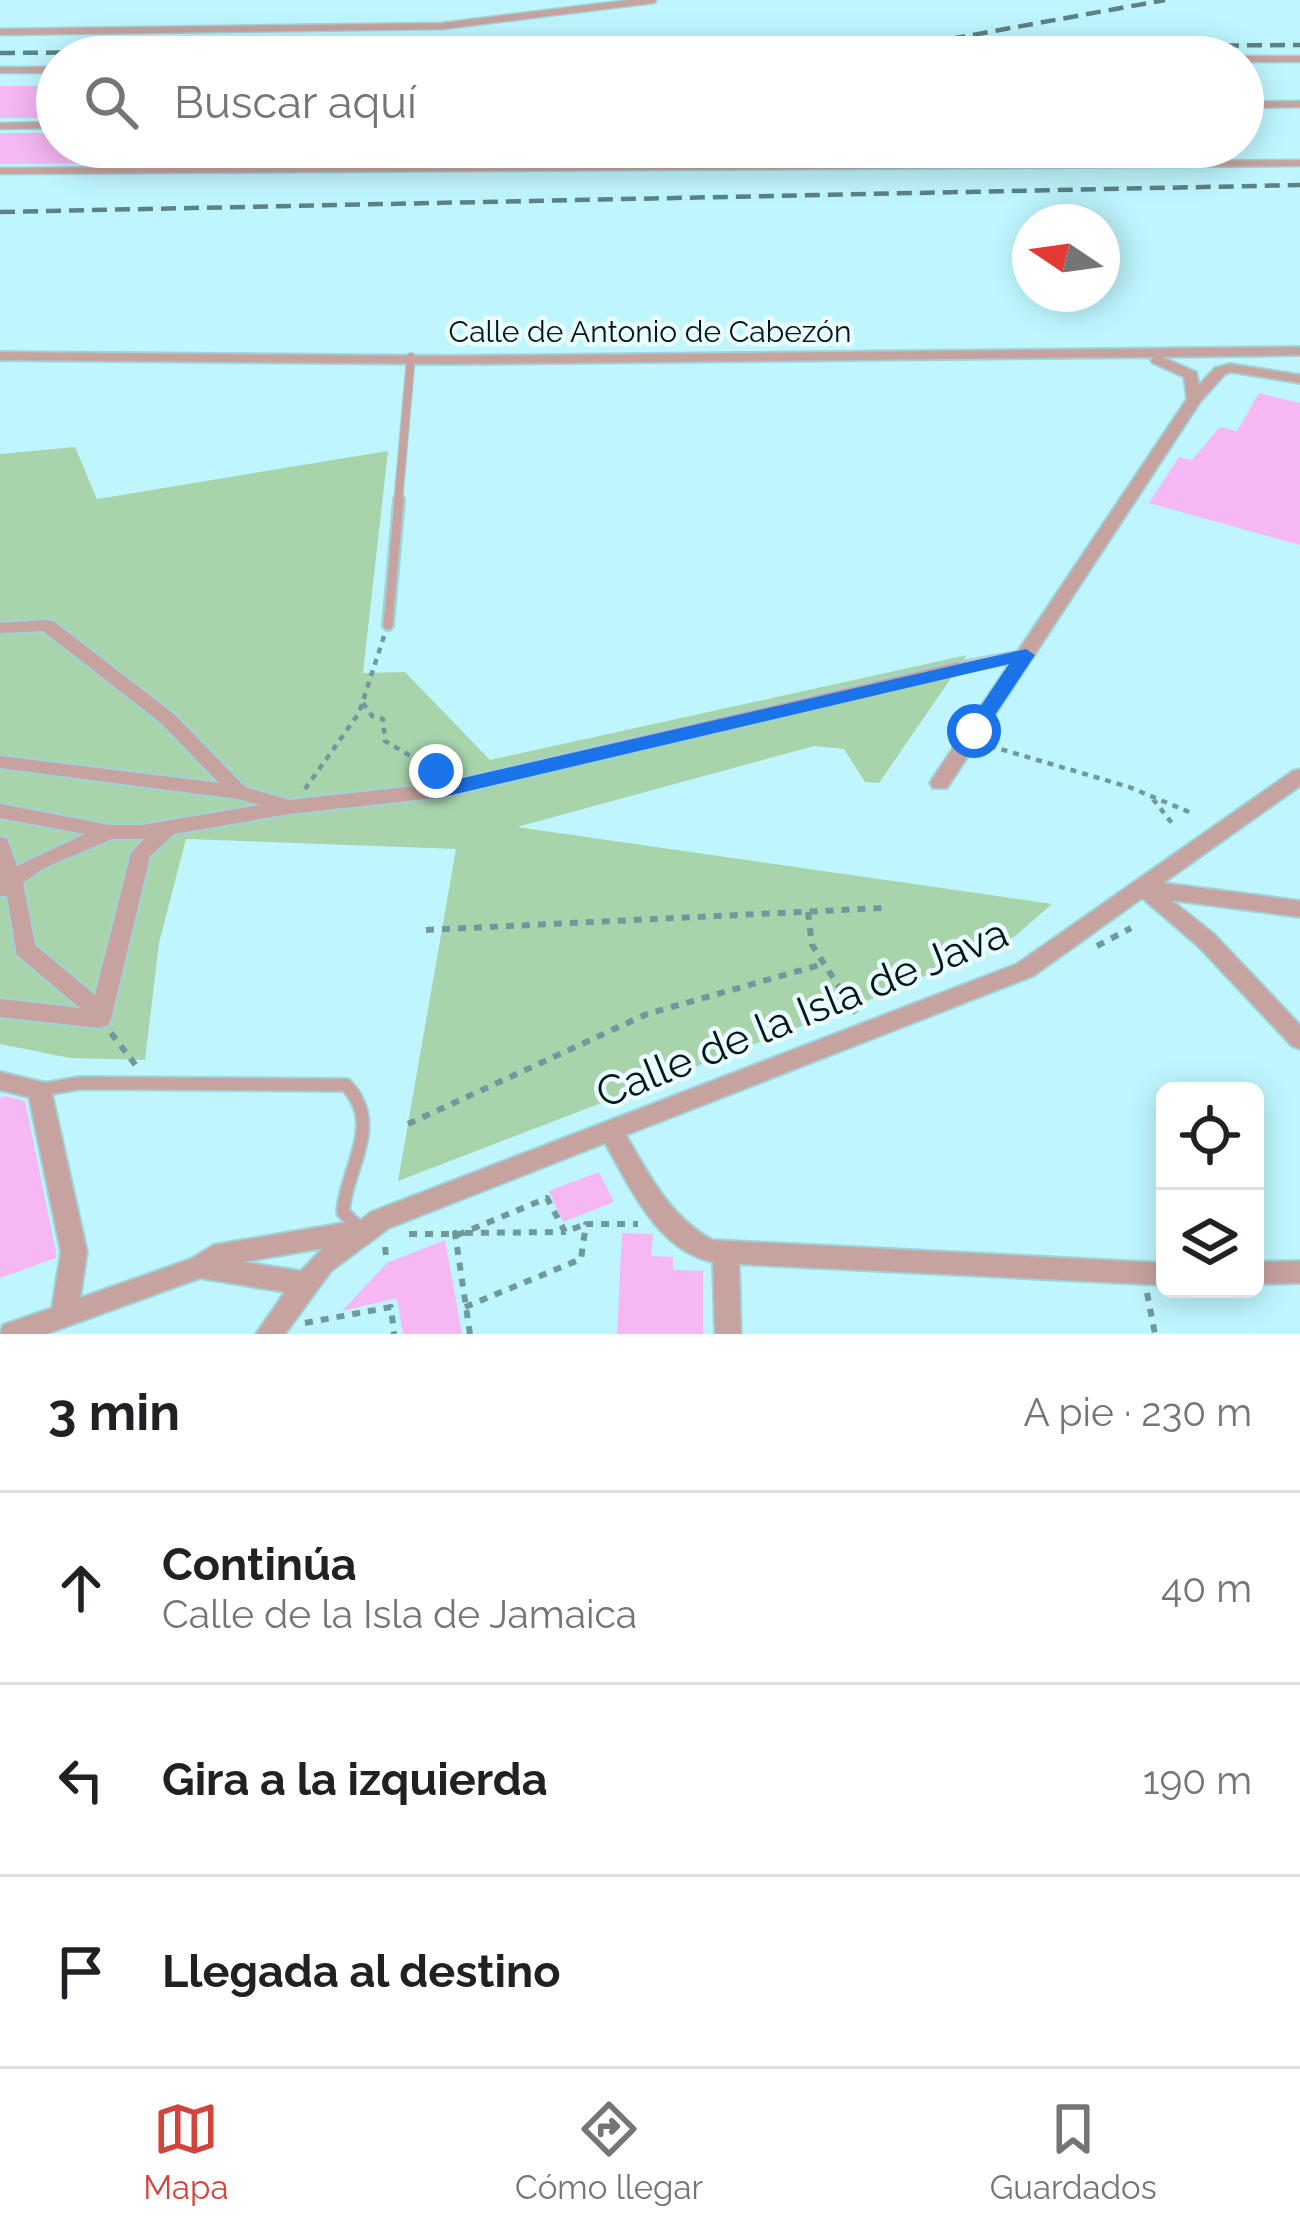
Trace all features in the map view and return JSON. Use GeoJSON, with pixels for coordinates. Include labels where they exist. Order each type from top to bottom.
{"type":"FeatureCollection","features":[{"type":"Feature","properties":{"kind":"street","name":"Calle de Antonio de Cabezón"},"geometry":{"type":"LineString","coordinates":[[0,356],[1133,356],[1300,351]]}},
{"type":"Feature","properties":{"kind":"street"},"geometry":{"type":"LineString","coordinates":[[1254,352],[1300,375]]}},
{"type":"Feature","properties":{"kind":"street"},"geometry":{"type":"LineString","coordinates":[[1209,354],[1214,362],[1213,379]]}},
{"type":"Feature","properties":{"kind":"street"},"geometry":{"type":"LineString","coordinates":[[1133,356],[1185,369],[1194,383],[1194,399]]}},
{"type":"Feature","properties":{"kind":"street"},"geometry":{"type":"LineString","coordinates":[[940,782],[1194,399],[1220,371],[1241,368],[1300,375]]}},
{"type":"Feature","properties":{"kind":"street"},"geometry":{"type":"LineString","coordinates":[[0,628],[47,625],[168,719],[239,792]]}},
{"type":"Feature","properties":{"kind":"street"},"geometry":{"type":"LineString","coordinates":[[0,811],[109,832],[443,790],[958,668]]}},
{"type":"Feature","properties":{"kind":"street"},"geometry":{"type":"LineString","coordinates":[[0,762],[239,792],[289,807]]}},
{"type":"Feature","properties":{"kind":"street","name":"Calle de la Isla de Java"},"geometry":{"type":"LineString","coordinates":[[12,1334],[200,1267],[214,1256],[364,1230],[996,983],[1053,954],[1300,776]]}},
{"type":"Feature","properties":{"kind":"street"},"geometry":{"type":"LineString","coordinates":[[100,1019],[141,854],[168,828]]}},
{"type":"Feature","properties":{"kind":"street"},"geometry":{"type":"LineString","coordinates":[[6,884],[66,849],[109,832]]}},
{"type":"Feature","properties":{"kind":"street"},"geometry":{"type":"LineString","coordinates":[[0,844],[25,950],[85,998],[100,1019]]}},
{"type":"Feature","properties":{"kind":"street"},"geometry":{"type":"LineString","coordinates":[[1143,888],[1300,909]]}},
{"type":"Feature","properties":{"kind":"street"},"geometry":{"type":"LineString","coordinates":[[1143,888],[1206,940],[1300,1040]]}},
{"type":"Feature","properties":{"kind":"street"},"geometry":{"type":"LineString","coordinates":[[0,1008],[100,1019]]}},
{"type":"Feature","properties":{"kind":"street"},"geometry":{"type":"LineString","coordinates":[[0,1081],[39,1090],[74,1252],[64,1315]]}},
{"type":"Feature","properties":{"kind":"street"},"geometry":{"type":"LineString","coordinates":[[611,1131],[676,1232],[726,1254],[1154,1274]]}},
{"type":"Feature","properties":{"kind":"street","name":"Calle de la Isla de Java"},"geometry":{"type":"LineString","coordinates":[[269,1334],[303,1283],[364,1230]]}},
{"type":"Feature","properties":{"kind":"street"},"geometry":{"type":"LineString","coordinates":[[726,1254],[728,1334]]}},
{"type":"Feature","properties":{"kind":"street","name":"Calle de la Isla de Java"},"geometry":{"type":"LineString","coordinates":[[200,1267],[303,1283]]}},
{"type":"Feature","properties":{"kind":"street"},"geometry":{"type":"LineString","coordinates":[[1264,1273],[1300,1273]]}},
{"type":"Feature","properties":{"kind":"lane"},"geometry":{"type":"LineString","coordinates":[[0,32],[442,26],[653,0]]}},
{"type":"Feature","properties":{"kind":"lane"},"geometry":{"type":"LineString","coordinates":[[1264,59],[1300,58]]}},
{"type":"Feature","properties":{"kind":"lane"},"geometry":{"type":"LineString","coordinates":[[0,70],[36,70]]}},
{"type":"Feature","properties":{"kind":"lane"},"geometry":{"type":"LineString","coordinates":[[1264,105],[1300,104]]}},
{"type":"Feature","properties":{"kind":"lane"},"geometry":{"type":"LineString","coordinates":[[0,126],[36,125]]}},
{"type":"Feature","properties":{"kind":"lane"},"geometry":{"type":"LineString","coordinates":[[1264,163],[1300,163]]}},
{"type":"Feature","properties":{"kind":"lane"},"geometry":{"type":"LineString","coordinates":[[0,171],[488,168]]}},
{"type":"Feature","properties":{"kind":"lane"},"geometry":{"type":"LineString","coordinates":[[388,625],[411,357]]}},
{"type":"Feature","properties":{"kind":"lane"},"geometry":{"type":"LineString","coordinates":[[958,668],[1026,655]]}},
{"type":"Feature","properties":{"kind":"lane"},"geometry":{"type":"LineString","coordinates":[[39,1090],[59,1082],[124,1088],[151,1083],[346,1085],[360,1096],[366,1112],[343,1212],[364,1230]]}},
{"type":"Feature","properties":{"kind":"path"},"geometry":{"type":"LineString","coordinates":[[289,807],[341,744],[363,703],[388,625]]}},
{"type":"Feature","properties":{"kind":"path"},"geometry":{"type":"LineString","coordinates":[[363,703],[372,716],[383,719],[385,741],[436,771],[443,790]]}},
{"type":"Feature","properties":{"kind":"path"},"geometry":{"type":"LineString","coordinates":[[989,746],[1129,787],[1194,814]]}},
{"type":"Feature","properties":{"kind":"path"},"geometry":{"type":"LineString","coordinates":[[1153,799],[1175,827]]}},
{"type":"Feature","properties":{"kind":"path"},"geometry":{"type":"LineString","coordinates":[[425,930],[883,908]]}},
{"type":"Feature","properties":{"kind":"path"},"geometry":{"type":"LineString","coordinates":[[808,912],[812,945],[856,1013]]}},
{"type":"Feature","properties":{"kind":"path"},"geometry":{"type":"LineString","coordinates":[[408,1124],[647,1014],[823,964]]}},
{"type":"Feature","properties":{"kind":"path"},"geometry":{"type":"LineString","coordinates":[[100,1019],[151,1083]]}},
{"type":"Feature","properties":{"kind":"path"},"geometry":{"type":"LineString","coordinates":[[409,1234],[422,1240],[455,1233],[548,1198],[565,1232]]}},
{"type":"Feature","properties":{"kind":"path"},"geometry":{"type":"LineString","coordinates":[[455,1233],[565,1232],[586,1224],[650,1224]]}},
{"type":"Feature","properties":{"kind":"path"},"geometry":{"type":"LineString","coordinates":[[465,1307],[581,1259],[586,1224]]}},
{"type":"Feature","properties":{"kind":"path"},"geometry":{"type":"LineString","coordinates":[[455,1233],[470,1334]]}},
{"type":"Feature","properties":{"kind":"path"},"geometry":{"type":"LineString","coordinates":[[385,1247],[387,1263]]}},
{"type":"Feature","properties":{"kind":"path"},"geometry":{"type":"LineString","coordinates":[[1154,1274],[1156,1334]]}},
{"type":"Feature","properties":{"kind":"path"},"geometry":{"type":"LineString","coordinates":[[304,1323],[390,1304],[394,1334]]}},
{"type":"Feature","properties":{"kind":"green space"},"geometry":{"type":"Polygon","coordinates":[[[75,447],[97,499],[388,451],[363,673],[405,672],[490,760],[967,655],[879,783],[865,782],[844,749],[814,746],[517,827],[1052,904],[1014,937],[867,1001],[398,1181],[456,849],[186,839],[159,943],[145,1060],[70,1058],[0,1044],[0,454],[75,447]]]}},
{"type":"Feature","properties":{"kind":"building"},"geometry":{"type":"Polygon","coordinates":[[[0,86],[36,86],[36,118],[0,118],[0,86]]]}},
{"type":"Feature","properties":{"kind":"building"},"geometry":{"type":"Polygon","coordinates":[[[0,133],[36,133],[36,164],[0,164],[0,133]]]}},
{"type":"Feature","properties":{"kind":"building"},"geometry":{"type":"Polygon","coordinates":[[[1259,393],[1300,403],[1300,545],[1149,503],[1179,457],[1192,460],[1220,427],[1237,431],[1259,393]]]}},
{"type":"Feature","properties":{"kind":"building"},"geometry":{"type":"Polygon","coordinates":[[[0,1098],[25,1101],[56,1258],[0,1278],[0,1098]]]}},
{"type":"Feature","properties":{"kind":"building"},"geometry":{"type":"Polygon","coordinates":[[[599,1172],[614,1202],[563,1222],[549,1191],[599,1172]]]}},
{"type":"Feature","properties":{"kind":"building"},"geometry":{"type":"Polygon","coordinates":[[[622,1233],[653,1234],[651,1256],[673,1257],[673,1270],[703,1271],[703,1334],[617,1334],[622,1233]]]}},
{"type":"Feature","properties":{"kind":"building"},"geometry":{"type":"Polygon","coordinates":[[[445,1240],[462,1334],[403,1334],[397,1298],[342,1311],[387,1263],[445,1240]]]}},
{"type":"Feature","properties":{"kind":"railway"},"geometry":{"type":"LineString","coordinates":[[967,36],[1165,0]]}},
{"type":"Feature","properties":{"kind":"railway"},"geometry":{"type":"LineString","coordinates":[[1264,45],[1300,45]]}},
{"type":"Feature","properties":{"kind":"railway"},"geometry":{"type":"LineString","coordinates":[[0,53],[36,53]]}},
{"type":"Feature","properties":{"kind":"railway"},"geometry":{"type":"LineString","coordinates":[[0,212],[1300,185]]}},
{"type":"Feature","properties":{"kind":"route"},"geometry":{"type":"LineString","coordinates":[[436,771],[443,790],[1026,655],[974,731]]}}]}
